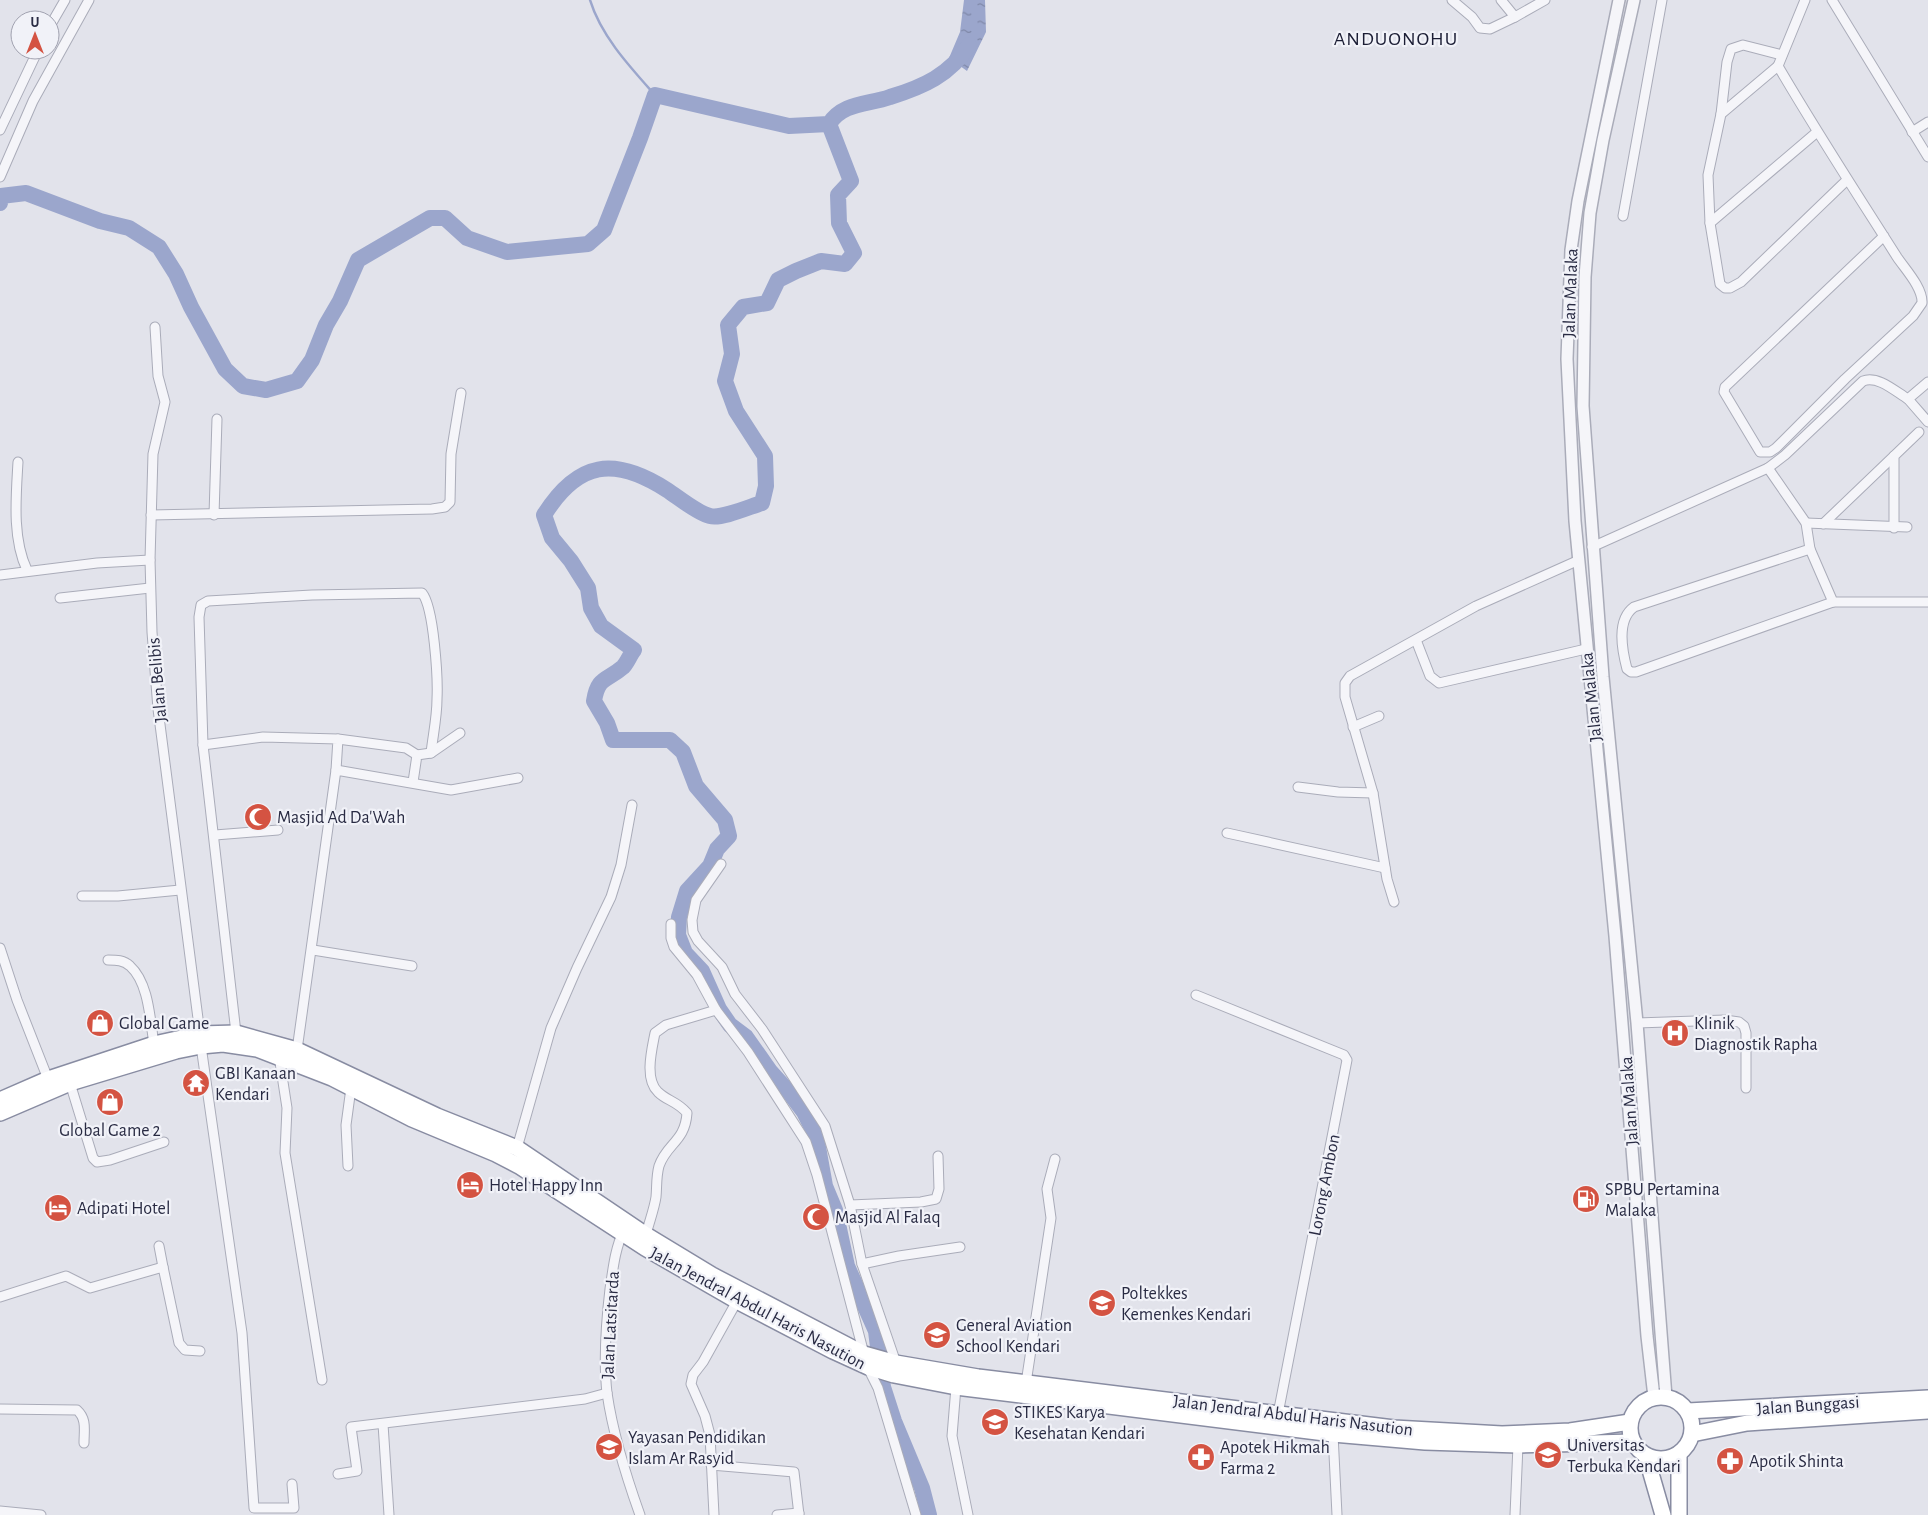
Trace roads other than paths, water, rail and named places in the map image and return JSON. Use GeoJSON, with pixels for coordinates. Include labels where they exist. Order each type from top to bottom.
{"type":"FeatureCollection","features":[{"type":"Feature","properties":{"kind":"highway","name":"Jalan Jendral Abdul Haris Nasution"},"geometry":{"type":"LineString","coordinates":[[0,1100],[48,1078],[200,1040],[236,1033],[297,1050],[442,1118],[517,1148],[625,1228],[646,1235],[836,1346]]}},
{"type":"Feature","properties":{"kind":"highway","name":"Jalan Jendral Abdul Haris Nasution"},"geometry":{"type":"LineString","coordinates":[[0,1113],[70,1084],[154,1044],[200,1040],[236,1044],[279,1056],[351,1088],[412,1119],[496,1154],[625,1228],[737,1301],[869,1361],[956,1387],[1278,1414],[1425,1436],[1518,1445],[1633,1442]]}},
{"type":"Feature","properties":{"kind":"highway","name":"Jalan Jendral Abdul Haris Nasution"},"geometry":{"type":"LineString","coordinates":[[895,1369],[1026,1383],[1099,1398],[1333,1434],[1425,1436],[1502,1434],[1570,1431],[1630,1422]]}},
{"type":"Feature","properties":{"kind":"highway"},"geometry":{"type":"LineString","coordinates":[[1646,1456],[1668,1459],[1679,1454],[1690,1442],[1692,1422],[1688,1411],[1678,1402],[1660,1397],[1638,1406],[1630,1422],[1633,1442],[1646,1456],[1663,1515]]}},
{"type":"Feature","properties":{"kind":"highway","name":"Jalan Bunggasi"},"geometry":{"type":"LineString","coordinates":[[1688,1411],[1718,1411],[1928,1398]]}},
{"type":"Feature","properties":{"kind":"highway","name":"Jalan Bunggasi"},"geometry":{"type":"LineString","coordinates":[[1692,1434],[1747,1423],[1928,1411]]}},
{"type":"Feature","properties":{"kind":"highway"},"geometry":{"type":"LineString","coordinates":[[1679,1454],[1679,1515]]}},
{"type":"Feature","properties":{"kind":"street"},"geometry":{"type":"LineString","coordinates":[[0,177],[33,101],[89,0]]}},
{"type":"Feature","properties":{"kind":"street"},"geometry":{"type":"LineString","coordinates":[[1452,0],[1472,17],[1480,28],[1490,30],[1545,0]]}},
{"type":"Feature","properties":{"kind":"street"},"geometry":{"type":"LineString","coordinates":[[1501,0],[1515,17]]}},
{"type":"Feature","properties":{"kind":"street","name":"Jalan Malaka"},"geometry":{"type":"LineString","coordinates":[[1619,0],[1578,201],[1571,250],[1567,359],[1586,649],[1612,893],[1647,1336],[1660,1397]]}},
{"type":"Feature","properties":{"kind":"street","name":"Jalan Malaka"},"geometry":{"type":"LineString","coordinates":[[1634,0],[1603,140],[1590,213],[1585,268],[1582,406],[1595,546],[1606,704],[1636,1023],[1660,1397]]}},
{"type":"Feature","properties":{"kind":"street"},"geometry":{"type":"LineString","coordinates":[[1623,216],[1662,0]]}},
{"type":"Feature","properties":{"kind":"street"},"geometry":{"type":"LineString","coordinates":[[1721,114],[1778,66],[1805,0]]}},
{"type":"Feature","properties":{"kind":"street"},"geometry":{"type":"LineString","coordinates":[[1832,0],[1928,157]]}},
{"type":"Feature","properties":{"kind":"street"},"geometry":{"type":"LineString","coordinates":[[1782,55],[1742,45],[1732,49],[1727,62],[1721,114],[1708,175],[1710,223],[1720,284],[1725,288],[1730,288],[1741,282],[1847,180]]}},
{"type":"Feature","properties":{"kind":"street"},"geometry":{"type":"LineString","coordinates":[[0,130],[33,60]]}},
{"type":"Feature","properties":{"kind":"street"},"geometry":{"type":"LineString","coordinates":[[1778,66],[1817,132],[1847,180],[1884,236],[1920,292],[1922,298],[1920,308],[1776,448],[1770,452],[1760,452],[1724,392],[1725,387],[1884,236]]}},
{"type":"Feature","properties":{"kind":"street"},"geometry":{"type":"LineString","coordinates":[[1912,132],[1928,122]]}},
{"type":"Feature","properties":{"kind":"street"},"geometry":{"type":"LineString","coordinates":[[1710,223],[1817,132]]}},
{"type":"Feature","properties":{"kind":"street","name":"Jalan Belibis"},"geometry":{"type":"LineString","coordinates":[[155,327],[158,376],[165,402],[154,446],[151,515],[150,588],[157,701],[200,1040],[242,1333],[255,1512]]}},
{"type":"Feature","properties":{"kind":"street"},"geometry":{"type":"LineString","coordinates":[[1595,546],[1768,468],[1785,455],[1863,381],[1869,379],[1880,382],[1908,399],[1928,422]]}},
{"type":"Feature","properties":{"kind":"street"},"geometry":{"type":"LineString","coordinates":[[1908,399],[1928,382]]}},
{"type":"Feature","properties":{"kind":"street"},"geometry":{"type":"LineString","coordinates":[[151,515],[214,515],[279,511],[432,509],[446,507],[450,498],[451,454],[461,393]]}},
{"type":"Feature","properties":{"kind":"street"},"geometry":{"type":"LineString","coordinates":[[214,515],[217,419]]}},
{"type":"Feature","properties":{"kind":"street"},"geometry":{"type":"LineString","coordinates":[[1823,524],[1919,432]]}},
{"type":"Feature","properties":{"kind":"street"},"geometry":{"type":"LineString","coordinates":[[1894,456],[1894,528]]}},
{"type":"Feature","properties":{"kind":"street"},"geometry":{"type":"LineString","coordinates":[[18,462],[16,493],[18,544],[27,570]]}},
{"type":"Feature","properties":{"kind":"street"},"geometry":{"type":"LineString","coordinates":[[1768,468],[1806,523],[1810,549],[1833,602]]}},
{"type":"Feature","properties":{"kind":"street"},"geometry":{"type":"LineString","coordinates":[[1806,523],[1894,528],[1907,527]]}},
{"type":"Feature","properties":{"kind":"street"},"geometry":{"type":"LineString","coordinates":[[1810,549],[1634,607],[1628,612],[1622,624],[1627,669],[1631,672],[1636,672],[1833,602],[1928,602]]}},
{"type":"Feature","properties":{"kind":"street"},"geometry":{"type":"LineString","coordinates":[[0,575],[27,570],[150,560]]}},
{"type":"Feature","properties":{"kind":"street"},"geometry":{"type":"LineString","coordinates":[[1394,902],[1385,868],[1384,850],[1373,793],[1344,692],[1347,680],[1476,606],[1579,560]]}},
{"type":"Feature","properties":{"kind":"street"},"geometry":{"type":"LineString","coordinates":[[60,598],[150,588]]}},
{"type":"Feature","properties":{"kind":"street"},"geometry":{"type":"LineString","coordinates":[[236,1033],[204,745],[199,617],[201,605],[204,602],[312,595],[418,593],[424,595],[428,606],[436,665],[437,699],[430,753]]}},
{"type":"Feature","properties":{"kind":"street"},"geometry":{"type":"LineString","coordinates":[[1416,640],[1430,676],[1439,682],[1586,649]]}},
{"type":"Feature","properties":{"kind":"street"},"geometry":{"type":"LineString","coordinates":[[1592,706],[1606,704]]}},
{"type":"Feature","properties":{"kind":"street"},"geometry":{"type":"LineString","coordinates":[[1354,727],[1379,716]]}},
{"type":"Feature","properties":{"kind":"street"},"geometry":{"type":"LineString","coordinates":[[204,745],[263,737],[338,739],[406,748],[417,755],[430,753],[460,733]]}},
{"type":"Feature","properties":{"kind":"street"},"geometry":{"type":"LineString","coordinates":[[297,1050],[313,950],[336,770],[338,739]]}},
{"type":"Feature","properties":{"kind":"street"},"geometry":{"type":"LineString","coordinates":[[413,782],[417,755]]}},
{"type":"Feature","properties":{"kind":"street"},"geometry":{"type":"LineString","coordinates":[[336,770],[413,782],[430,788],[451,790],[518,778]]}},
{"type":"Feature","properties":{"kind":"street"},"geometry":{"type":"LineString","coordinates":[[1298,787],[1338,792],[1373,793]]}},
{"type":"Feature","properties":{"kind":"street"},"geometry":{"type":"LineString","coordinates":[[517,1148],[551,1028],[611,897],[621,864],[632,805]]}},
{"type":"Feature","properties":{"kind":"street"},"geometry":{"type":"LineString","coordinates":[[214,836],[278,830]]}},
{"type":"Feature","properties":{"kind":"street"},"geometry":{"type":"LineString","coordinates":[[1227,833],[1385,868]]}},
{"type":"Feature","properties":{"kind":"street"},"geometry":{"type":"LineString","coordinates":[[721,864],[696,900],[692,920],[693,932],[698,941],[722,967],[735,994],[762,1029],[824,1126],[850,1205],[862,1264],[895,1369]]}},
{"type":"Feature","properties":{"kind":"street"},"geometry":{"type":"LineString","coordinates":[[82,896],[118,896],[180,890]]}},
{"type":"Feature","properties":{"kind":"street"},"geometry":{"type":"LineString","coordinates":[[671,924],[671,938],[674,947],[697,975],[716,1010],[748,1052],[806,1142],[869,1361],[916,1515]]}},
{"type":"Feature","properties":{"kind":"street"},"geometry":{"type":"LineString","coordinates":[[0,948],[17,1000],[48,1078]]}},
{"type":"Feature","properties":{"kind":"street"},"geometry":{"type":"LineString","coordinates":[[313,950],[412,966]]}},
{"type":"Feature","properties":{"kind":"street"},"geometry":{"type":"LineString","coordinates":[[108,960],[120,960],[130,965],[137,975],[147,1003],[154,1044]]}},
{"type":"Feature","properties":{"kind":"street","name":"Lorong Ambon"},"geometry":{"type":"LineString","coordinates":[[1196,995],[1344,1055],[1347,1060],[1278,1414]]}},
{"type":"Feature","properties":{"kind":"street"},"geometry":{"type":"LineString","coordinates":[[646,1235],[656,1196],[660,1166],[664,1157],[682,1135],[686,1124],[687,1112],[679,1103],[658,1092],[653,1086],[651,1065],[655,1033],[666,1025],[716,1010]]}},
{"type":"Feature","properties":{"kind":"street"},"geometry":{"type":"LineString","coordinates":[[1636,1023],[1725,1020],[1739,1022],[1744,1026],[1746,1033],[1746,1088]]}},
{"type":"Feature","properties":{"kind":"street"},"geometry":{"type":"LineString","coordinates":[[279,1056],[287,1108],[285,1153],[322,1380]]}},
{"type":"Feature","properties":{"kind":"street"},"geometry":{"type":"LineString","coordinates":[[70,1084],[93,1158],[97,1162],[110,1160],[164,1142]]}},
{"type":"Feature","properties":{"kind":"street"},"geometry":{"type":"LineString","coordinates":[[348,1166],[346,1125],[351,1088]]}},
{"type":"Feature","properties":{"kind":"street"},"geometry":{"type":"LineString","coordinates":[[850,1205],[921,1202],[936,1199],[940,1189],[938,1156]]}},
{"type":"Feature","properties":{"kind":"street"},"geometry":{"type":"LineString","coordinates":[[1026,1383],[1051,1218],[1047,1189],[1055,1159]]}},
{"type":"Feature","properties":{"kind":"street","name":"Jalan Latsitarda"},"geometry":{"type":"LineString","coordinates":[[625,1228],[614,1257],[607,1314],[605,1356],[608,1393],[623,1461],[640,1515]]}},
{"type":"Feature","properties":{"kind":"street"},"geometry":{"type":"LineString","coordinates":[[159,1246],[179,1343],[185,1350],[200,1351]]}},
{"type":"Feature","properties":{"kind":"street"},"geometry":{"type":"LineString","coordinates":[[862,1264],[916,1253],[960,1247]]}},
{"type":"Feature","properties":{"kind":"street"},"geometry":{"type":"LineString","coordinates":[[0,1297],[60,1277],[71,1277],[90,1288],[163,1266]]}},
{"type":"Feature","properties":{"kind":"street"},"geometry":{"type":"LineString","coordinates":[[714,1515],[708,1426],[691,1384],[691,1379],[703,1362],[737,1301]]}},
{"type":"Feature","properties":{"kind":"street"},"geometry":{"type":"LineString","coordinates":[[956,1387],[952,1436],[968,1515]]}},
{"type":"Feature","properties":{"kind":"street"},"geometry":{"type":"LineString","coordinates":[[338,1474],[357,1471],[351,1427],[585,1399],[608,1393]]}},
{"type":"Feature","properties":{"kind":"street"},"geometry":{"type":"LineString","coordinates":[[0,1409],[77,1410],[82,1415],[85,1423],[84,1443]]}},
{"type":"Feature","properties":{"kind":"street"},"geometry":{"type":"LineString","coordinates":[[383,1424],[389,1515]]}},
{"type":"Feature","properties":{"kind":"street"},"geometry":{"type":"LineString","coordinates":[[1333,1434],[1337,1515]]}},
{"type":"Feature","properties":{"kind":"street"},"geometry":{"type":"LineString","coordinates":[[1515,1515],[1518,1445]]}},
{"type":"Feature","properties":{"kind":"street"},"geometry":{"type":"LineString","coordinates":[[711,1465],[794,1472],[799,1514],[777,1515]]}},
{"type":"Feature","properties":{"kind":"street"},"geometry":{"type":"LineString","coordinates":[[255,1512],[294,1508],[292,1484]]}},
{"type":"Feature","properties":{"kind":"street"},"geometry":{"type":"LineString","coordinates":[[0,1511],[41,1515]]}},
{"type":"Feature","properties":{"kind":"water"},"geometry":{"type":"Polygon","coordinates":[[[964,0],[985,0],[986,32],[967,71],[949,58],[960,32],[964,0]]]}},
{"type":"Feature","properties":{"kind":"waterway"},"geometry":{"type":"LineString","coordinates":[[590,0],[601,26],[617,51],[655,95]]}},
{"type":"Feature","properties":{"kind":"waterway"},"geometry":{"type":"LineString","coordinates":[[0,203],[1,196],[26,193],[100,221],[129,228],[159,247],[176,274],[191,307],[225,369],[243,386],[266,390],[297,381],[312,360],[326,325],[340,301],[358,260],[430,218],[445,218],[467,238],[507,252],[588,244],[604,230],[655,95],[789,126],[829,124],[841,112],[849,108],[882,100],[935,78],[953,64],[969,45]]}},
{"type":"Feature","properties":{"kind":"waterway"},"geometry":{"type":"LineString","coordinates":[[829,124],[851,181],[838,195],[839,223],[854,253],[845,264],[821,261],[778,280],[767,303],[743,307],[728,325],[732,354],[725,381],[736,411],[765,456],[766,486],[762,503],[728,514],[710,516],[648,479],[630,472],[614,469],[598,470],[584,474],[557,497],[544,515],[552,538],[571,561],[588,588],[591,608],[601,626],[634,650],[623,667],[601,683],[594,701],[607,723],[613,740],[670,740],[683,752],[696,786],[725,820],[729,836],[717,849],[710,866],[687,891],[679,917],[678,935],[685,953],[702,971],[719,1009],[730,1025],[746,1037],[770,1071],[789,1092],[804,1112],[816,1136],[825,1186],[835,1210],[847,1266],[876,1331],[883,1387],[894,1421],[922,1488],[929,1515]]}},
{"type":"Feature","properties":{"kind":"place","name":"Masjid Ad Da'Wah"},"geometry":{"type":"Point","coordinates":[258,817]}},
{"type":"Feature","properties":{"kind":"place","name":"Global Game"},"geometry":{"type":"Point","coordinates":[100,1023]}},
{"type":"Feature","properties":{"kind":"place","name":"Klinik Diagnostik Rapha"},"geometry":{"type":"Point","coordinates":[1675,1033]}},
{"type":"Feature","properties":{"kind":"place","name":"GBI Kanaan Kendari"},"geometry":{"type":"Point","coordinates":[196,1083]}},
{"type":"Feature","properties":{"kind":"place","name":"Global Game 2"},"geometry":{"type":"Point","coordinates":[110,1102]}},
{"type":"Feature","properties":{"kind":"place","name":"Hotel Happy Inn"},"geometry":{"type":"Point","coordinates":[470,1185]}},
{"type":"Feature","properties":{"kind":"place","name":"SPBU Pertamina Malaka"},"geometry":{"type":"Point","coordinates":[1586,1199]}},
{"type":"Feature","properties":{"kind":"place","name":"Adipati Hotel"},"geometry":{"type":"Point","coordinates":[58,1208]}},
{"type":"Feature","properties":{"kind":"place","name":"Masjid Al Falaq"},"geometry":{"type":"Point","coordinates":[816,1217]}},
{"type":"Feature","properties":{"kind":"place","name":"Poltekkes Kemenkes Kendari"},"geometry":{"type":"Point","coordinates":[1102,1303]}},
{"type":"Feature","properties":{"kind":"place","name":"General Aviation School Kendari"},"geometry":{"type":"Point","coordinates":[937,1335]}},
{"type":"Feature","properties":{"kind":"place","name":"STIKES Karya Kesehatan Kendari"},"geometry":{"type":"Point","coordinates":[995,1422]}},
{"type":"Feature","properties":{"kind":"place","name":"Yayasan Pendidikan Islam Ar Rasyid"},"geometry":{"type":"Point","coordinates":[609,1447]}},
{"type":"Feature","properties":{"kind":"place","name":"Universitas Terbuka Kendari"},"geometry":{"type":"Point","coordinates":[1548,1455]}},
{"type":"Feature","properties":{"kind":"place","name":"Apotek Hikmah Farma 2"},"geometry":{"type":"Point","coordinates":[1201,1457]}},
{"type":"Feature","properties":{"kind":"place","name":"Apotik Shinta"},"geometry":{"type":"Point","coordinates":[1730,1461]}},
{"type":"Feature","properties":{"kind":"district","name":"ANDUONOHU"},"geometry":{"type":"Point","coordinates":[1396,38]}}]}
